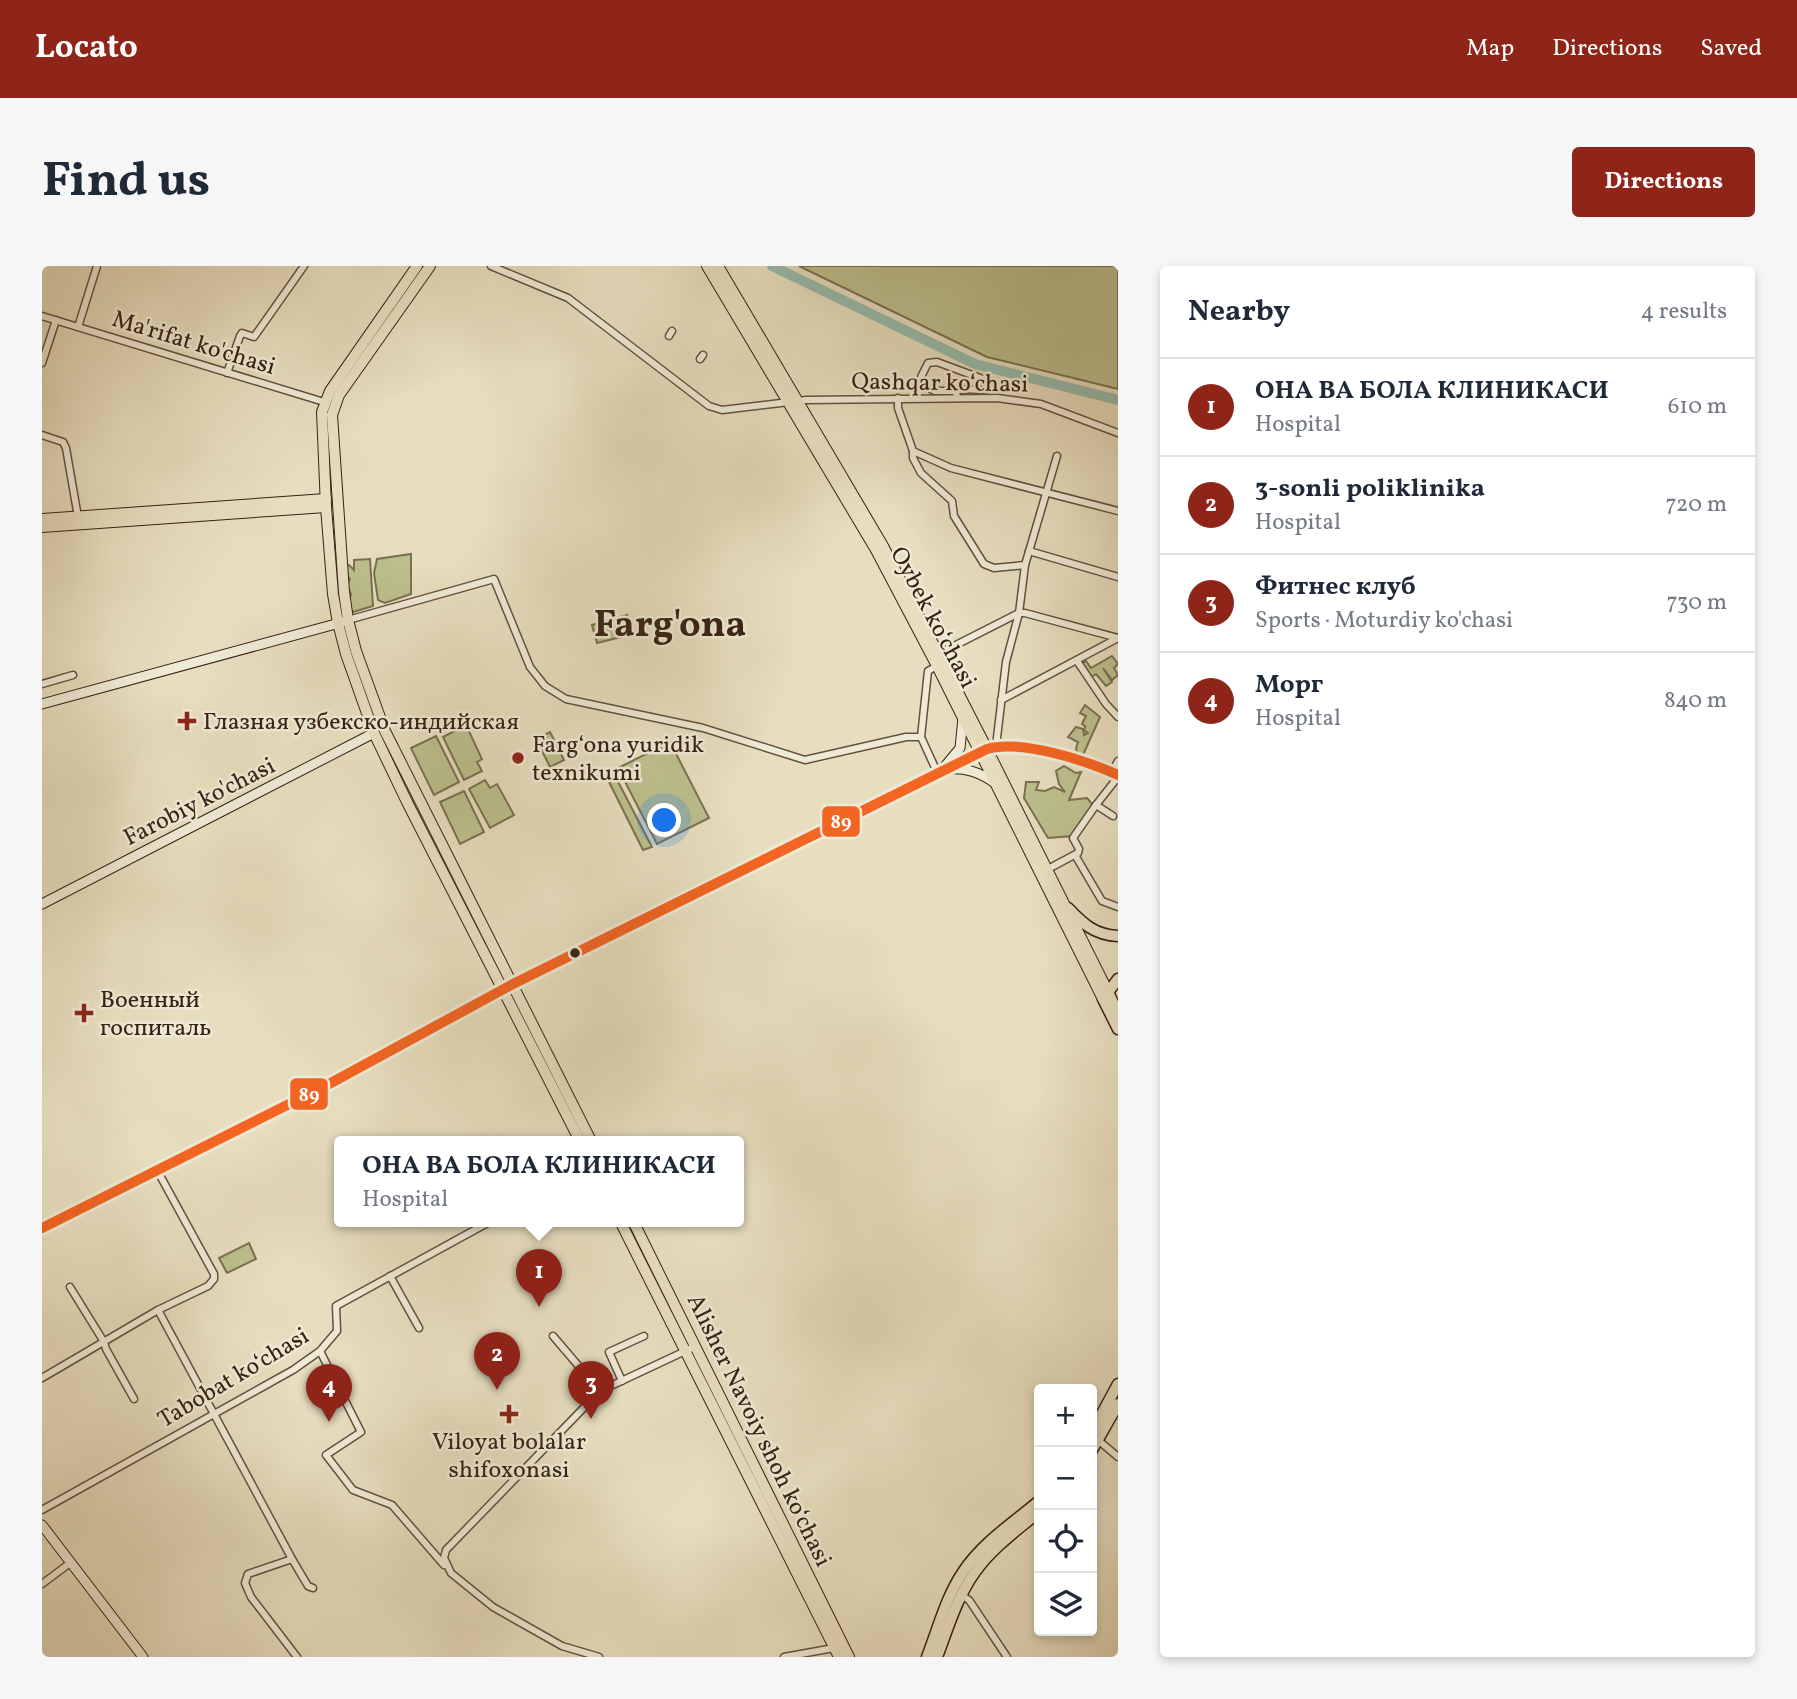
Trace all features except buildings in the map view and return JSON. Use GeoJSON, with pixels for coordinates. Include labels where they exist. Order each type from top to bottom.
{"type":"FeatureCollection","features":[{"type":"Feature","properties":{"kind":"highway"},"geometry":{"type":"LineString","coordinates":[[1068,908],[1097,933],[1118,936]]}},
{"type":"Feature","properties":{"kind":"highway"},"geometry":{"type":"LineString","coordinates":[[1118,979],[1109,997],[1118,1029]]}},
{"type":"Feature","properties":{"kind":"highway"},"geometry":{"type":"LineString","coordinates":[[1109,997],[1118,1013]]}},
{"type":"Feature","properties":{"kind":"highway"},"geometry":{"type":"LineString","coordinates":[[1097,1428],[1118,1384]]}},
{"type":"Feature","properties":{"kind":"highway"},"geometry":{"type":"LineString","coordinates":[[1097,1430],[1118,1404]]}},
{"type":"Feature","properties":{"kind":"highway"},"geometry":{"type":"LineString","coordinates":[[927,1657],[953,1590],[963,1572],[990,1542],[1034,1505]]}},
{"type":"Feature","properties":{"kind":"highway"},"geometry":{"type":"LineString","coordinates":[[937,1657],[961,1595],[976,1571],[997,1548],[1034,1516]]}},
{"type":"Feature","properties":{"kind":"main road"},"geometry":{"type":"LineString","coordinates":[[417,266],[322,412],[326,503],[351,667],[374,733],[407,802],[588,1136]]}},
{"type":"Feature","properties":{"kind":"main road"},"geometry":{"type":"LineString","coordinates":[[329,403],[339,395],[430,266]]}},
{"type":"Feature","properties":{"kind":"main road","name":"Oybek ko‘chasi"},"geometry":{"type":"LineString","coordinates":[[707,266],[883,546],[1068,908],[1109,997]]}},
{"type":"Feature","properties":{"kind":"main road","name":"Oybek ko‘chasi"},"geometry":{"type":"LineString","coordinates":[[718,266],[876,550],[963,718],[988,749],[995,783],[1109,997]]}},
{"type":"Feature","properties":{"kind":"main road"},"geometry":{"type":"LineString","coordinates":[[329,403],[332,415],[343,622],[384,731],[578,1136]]}},
{"type":"Feature","properties":{"kind":"main road"},"geometry":{"type":"LineString","coordinates":[[42,519],[326,503]]}},
{"type":"Feature","properties":{"kind":"main road"},"geometry":{"type":"LineString","coordinates":[[42,527],[326,503]]}},
{"type":"Feature","properties":{"kind":"main road"},"geometry":{"type":"LineString","coordinates":[[42,704],[343,622]]}},
{"type":"Feature","properties":{"kind":"main road"},"geometry":{"type":"LineString","coordinates":[[940,771],[960,748],[963,718]]}},
{"type":"Feature","properties":{"kind":"main road","name":"Farobiy ko'chasi"},"geometry":{"type":"LineString","coordinates":[[42,904],[374,733]]}},
{"type":"Feature","properties":{"kind":"main road"},"geometry":{"type":"LineString","coordinates":[[42,1228],[329,1084],[508,987],[988,749]]}},
{"type":"Feature","properties":{"kind":"main road"},"geometry":{"type":"LineString","coordinates":[[940,771],[969,769],[995,783]]}},
{"type":"Feature","properties":{"kind":"main road","name":"Alisher Navoiy shoh koʻchasi"},"geometry":{"type":"LineString","coordinates":[[623,1227],[836,1653]]}},
{"type":"Feature","properties":{"kind":"main road","name":"Alisher Navoiy shoh koʻchasi"},"geometry":{"type":"LineString","coordinates":[[636,1227],[849,1657]]}},
{"type":"Feature","properties":{"kind":"main road"},"geometry":{"type":"LineString","coordinates":[[42,1525],[143,1657]]}},
{"type":"Feature","properties":{"kind":"street"},"geometry":{"type":"LineString","coordinates":[[78,327],[97,266]]}},
{"type":"Feature","properties":{"kind":"street"},"geometry":{"type":"LineString","coordinates":[[228,373],[240,336],[243,333],[254,337],[304,266]]}},
{"type":"Feature","properties":{"kind":"street","name":"Qashqar koʻchasi"},"geometry":{"type":"LineString","coordinates":[[491,266],[568,298],[709,406],[722,410],[792,402],[957,395],[1041,404],[1118,433]]}},
{"type":"Feature","properties":{"kind":"street","name":"Ma'rifat ko'chasi"},"geometry":{"type":"LineString","coordinates":[[42,316],[329,403]]}},
{"type":"Feature","properties":{"kind":"street"},"geometry":{"type":"LineString","coordinates":[[42,363],[56,320]]}},
{"type":"Feature","properties":{"kind":"street"},"geometry":{"type":"LineString","coordinates":[[937,362],[990,382],[990,388],[987,390],[968,388],[957,395],[924,386],[921,376],[928,363],[937,362]]}},
{"type":"Feature","properties":{"kind":"street"},"geometry":{"type":"LineString","coordinates":[[898,398],[898,408],[913,458],[921,473],[952,501],[954,516],[984,564],[994,568],[1025,565]]}},
{"type":"Feature","properties":{"kind":"street"},"geometry":{"type":"LineString","coordinates":[[42,435],[63,442],[66,448],[78,517]]}},
{"type":"Feature","properties":{"kind":"street"},"geometry":{"type":"LineString","coordinates":[[913,451],[951,468],[1118,511]]}},
{"type":"Feature","properties":{"kind":"street"},"geometry":{"type":"LineString","coordinates":[[1057,456],[1025,565],[1019,614],[988,749],[1064,755],[1116,775]]}},
{"type":"Feature","properties":{"kind":"street"},"geometry":{"type":"LineString","coordinates":[[1029,551],[1118,577]]}},
{"type":"Feature","properties":{"kind":"street"},"geometry":{"type":"LineString","coordinates":[[343,622],[494,579],[530,667],[545,687],[566,699],[703,728],[805,760],[906,737],[921,737]]}},
{"type":"Feature","properties":{"kind":"street"},"geometry":{"type":"LineString","coordinates":[[948,649],[1025,613],[1118,638]]}},
{"type":"Feature","properties":{"kind":"street"},"geometry":{"type":"LineString","coordinates":[[1001,700],[1118,638]]}},
{"type":"Feature","properties":{"kind":"street"},"geometry":{"type":"LineString","coordinates":[[1077,661],[1118,717]]}},
{"type":"Feature","properties":{"kind":"street"},"geometry":{"type":"LineString","coordinates":[[937,666],[928,671],[921,737],[940,771]]}},
{"type":"Feature","properties":{"kind":"street"},"geometry":{"type":"LineString","coordinates":[[42,684],[73,675]]}},
{"type":"Feature","properties":{"kind":"street"},"geometry":{"type":"LineString","coordinates":[[1048,869],[1075,855],[1079,849],[1073,838],[1116,775],[1118,761]]}},
{"type":"Feature","properties":{"kind":"street"},"geometry":{"type":"LineString","coordinates":[[1096,805],[1113,816]]}},
{"type":"Feature","properties":{"kind":"street"},"geometry":{"type":"LineString","coordinates":[[1075,855],[1102,901],[1118,907]]}},
{"type":"Feature","properties":{"kind":"street"},"geometry":{"type":"LineString","coordinates":[[42,1378],[158,1310],[208,1286],[214,1279],[214,1274],[157,1170]]}},
{"type":"Feature","properties":{"kind":"street","name":"Tabobat koʻchasi"},"geometry":{"type":"LineString","coordinates":[[42,1510],[293,1370],[320,1351],[337,1331],[336,1306],[480,1227]]}},
{"type":"Feature","properties":{"kind":"street"},"geometry":{"type":"LineString","coordinates":[[390,1276],[419,1328]]}},
{"type":"Feature","properties":{"kind":"street"},"geometry":{"type":"LineString","coordinates":[[70,1287],[104,1342],[134,1399]]}},
{"type":"Feature","properties":{"kind":"street"},"geometry":{"type":"LineString","coordinates":[[158,1310],[292,1559],[308,1586],[313,1588]]}},
{"type":"Feature","properties":{"kind":"street"},"geometry":{"type":"LineString","coordinates":[[622,1381],[609,1352],[644,1335]]}},
{"type":"Feature","properties":{"kind":"street"},"geometry":{"type":"LineString","coordinates":[[553,1336],[600,1391]]}},
{"type":"Feature","properties":{"kind":"street"},"geometry":{"type":"LineString","coordinates":[[446,1567],[444,1558],[449,1545],[600,1391],[696,1346]]}},
{"type":"Feature","properties":{"kind":"street"},"geometry":{"type":"LineString","coordinates":[[320,1351],[361,1432],[326,1455],[353,1490],[392,1505],[451,1573],[493,1606],[562,1646],[599,1657]]}},
{"type":"Feature","properties":{"kind":"street"},"geometry":{"type":"LineString","coordinates":[[1097,1437],[1118,1457]]}},
{"type":"Feature","properties":{"kind":"street"},"geometry":{"type":"LineString","coordinates":[[292,1559],[247,1574],[245,1583],[251,1597],[297,1657]]}},
{"type":"Feature","properties":{"kind":"street"},"geometry":{"type":"LineString","coordinates":[[42,1584],[70,1563]]}},
{"type":"Feature","properties":{"kind":"street"},"geometry":{"type":"LineString","coordinates":[[961,1595],[969,1600],[1007,1657]]}},
{"type":"Feature","properties":{"kind":"street"},"geometry":{"type":"LineString","coordinates":[[784,1657],[836,1653]]}},
{"type":"Feature","properties":{"kind":"green space"},"geometry":{"type":"Polygon","coordinates":[[[799,266],[1118,266],[1118,389],[987,357],[799,266]]]}},
{"type":"Feature","properties":{"kind":"green space"},"geometry":{"type":"Polygon","coordinates":[[[411,554],[411,594],[385,603],[378,600],[374,573],[377,559],[411,554]]]}},
{"type":"Feature","properties":{"kind":"green space"},"geometry":{"type":"Polygon","coordinates":[[[370,559],[373,606],[353,612],[348,605],[351,594],[347,585],[350,579],[344,573],[344,568],[349,565],[354,570],[354,560],[370,559]]]}},
{"type":"Feature","properties":{"kind":"green space"},"geometry":{"type":"Polygon","coordinates":[[[627,615],[633,634],[597,643],[592,625],[627,615]]]}},
{"type":"Feature","properties":{"kind":"green space"},"geometry":{"type":"Polygon","coordinates":[[[1112,656],[1118,664],[1114,668],[1118,675],[1112,680],[1103,668],[1112,682],[1106,686],[1096,674],[1090,678],[1080,664],[1086,661],[1091,668],[1112,656]]]}},
{"type":"Feature","properties":{"kind":"green space"},"geometry":{"type":"Polygon","coordinates":[[[1085,705],[1100,717],[1083,755],[1077,753],[1078,742],[1068,737],[1076,727],[1083,729],[1084,735],[1088,733],[1082,724],[1086,716],[1080,713],[1085,705]]]}},
{"type":"Feature","properties":{"kind":"green space"},"geometry":{"type":"Polygon","coordinates":[[[466,725],[482,759],[477,762],[482,771],[464,780],[443,737],[466,725]]]}},
{"type":"Feature","properties":{"kind":"green space"},"geometry":{"type":"Polygon","coordinates":[[[550,732],[564,760],[550,767],[536,739],[550,732]]]}},
{"type":"Feature","properties":{"kind":"green space"},"geometry":{"type":"Polygon","coordinates":[[[436,736],[459,782],[434,795],[411,748],[436,736]]]}},
{"type":"Feature","properties":{"kind":"green space"},"geometry":{"type":"Polygon","coordinates":[[[670,742],[709,818],[657,844],[618,768],[670,742]]]}},
{"type":"Feature","properties":{"kind":"green space"},"geometry":{"type":"Polygon","coordinates":[[[1064,766],[1076,773],[1081,772],[1069,800],[1087,798],[1093,805],[1073,836],[1048,838],[1024,798],[1026,782],[1039,782],[1036,790],[1045,791],[1054,787],[1065,792],[1059,784],[1056,771],[1064,766]]]}},
{"type":"Feature","properties":{"kind":"green space"},"geometry":{"type":"Polygon","coordinates":[[[613,772],[652,847],[643,850],[606,776],[613,772]]]}},
{"type":"Feature","properties":{"kind":"green space"},"geometry":{"type":"Polygon","coordinates":[[[485,780],[490,788],[497,784],[514,815],[490,828],[469,789],[485,780]]]}},
{"type":"Feature","properties":{"kind":"green space"},"geometry":{"type":"Polygon","coordinates":[[[464,791],[484,832],[460,844],[440,802],[464,791]]]}},
{"type":"Feature","properties":{"kind":"green space"},"geometry":{"type":"Polygon","coordinates":[[[249,1243],[256,1259],[227,1273],[219,1258],[249,1243]]]}},
{"type":"Feature","properties":{"kind":"waterway"},"geometry":{"type":"LineString","coordinates":[[772,266],[975,364],[1118,400]]}},
{"type":"Feature","properties":{"kind":"transit line","name":"89"},"geometry":{"type":"LineString","coordinates":[[42,1228],[329,1084],[513,984],[987,749],[1035,749],[1072,758],[1118,775]]}},
{"type":"Feature","properties":{"kind":"place","name":"Глазная узбекско-индийская"},"geometry":{"type":"Point","coordinates":[187,721]}},
{"type":"Feature","properties":{"kind":"place","name":"Farg‘ona yuridik texnikumi"},"geometry":{"type":"Point","coordinates":[518,758]}},
{"type":"Feature","properties":{"kind":"place","name":"Военный госпиталь"},"geometry":{"type":"Point","coordinates":[84,1013]}},
{"type":"Feature","properties":{"kind":"place","name":"ОНА ВА БОЛА КЛИНИКАСИ"},"geometry":{"type":"Point","coordinates":[539,1307]}},
{"type":"Feature","properties":{"kind":"place","name":"3-sonli poliklinika"},"geometry":{"type":"Point","coordinates":[497,1390]}},
{"type":"Feature","properties":{"kind":"place","name":"Viloyat bolalar shifoxonasi"},"geometry":{"type":"Point","coordinates":[509,1414]}},
{"type":"Feature","properties":{"kind":"place","name":"Фитнес клуб"},"geometry":{"type":"Point","coordinates":[591,1419]}},
{"type":"Feature","properties":{"kind":"place","name":"Морг"},"geometry":{"type":"Point","coordinates":[329,1422]}},
{"type":"Feature","properties":{"kind":"district","name":"Farg'ona"},"geometry":{"type":"Point","coordinates":[670,623]}}]}
